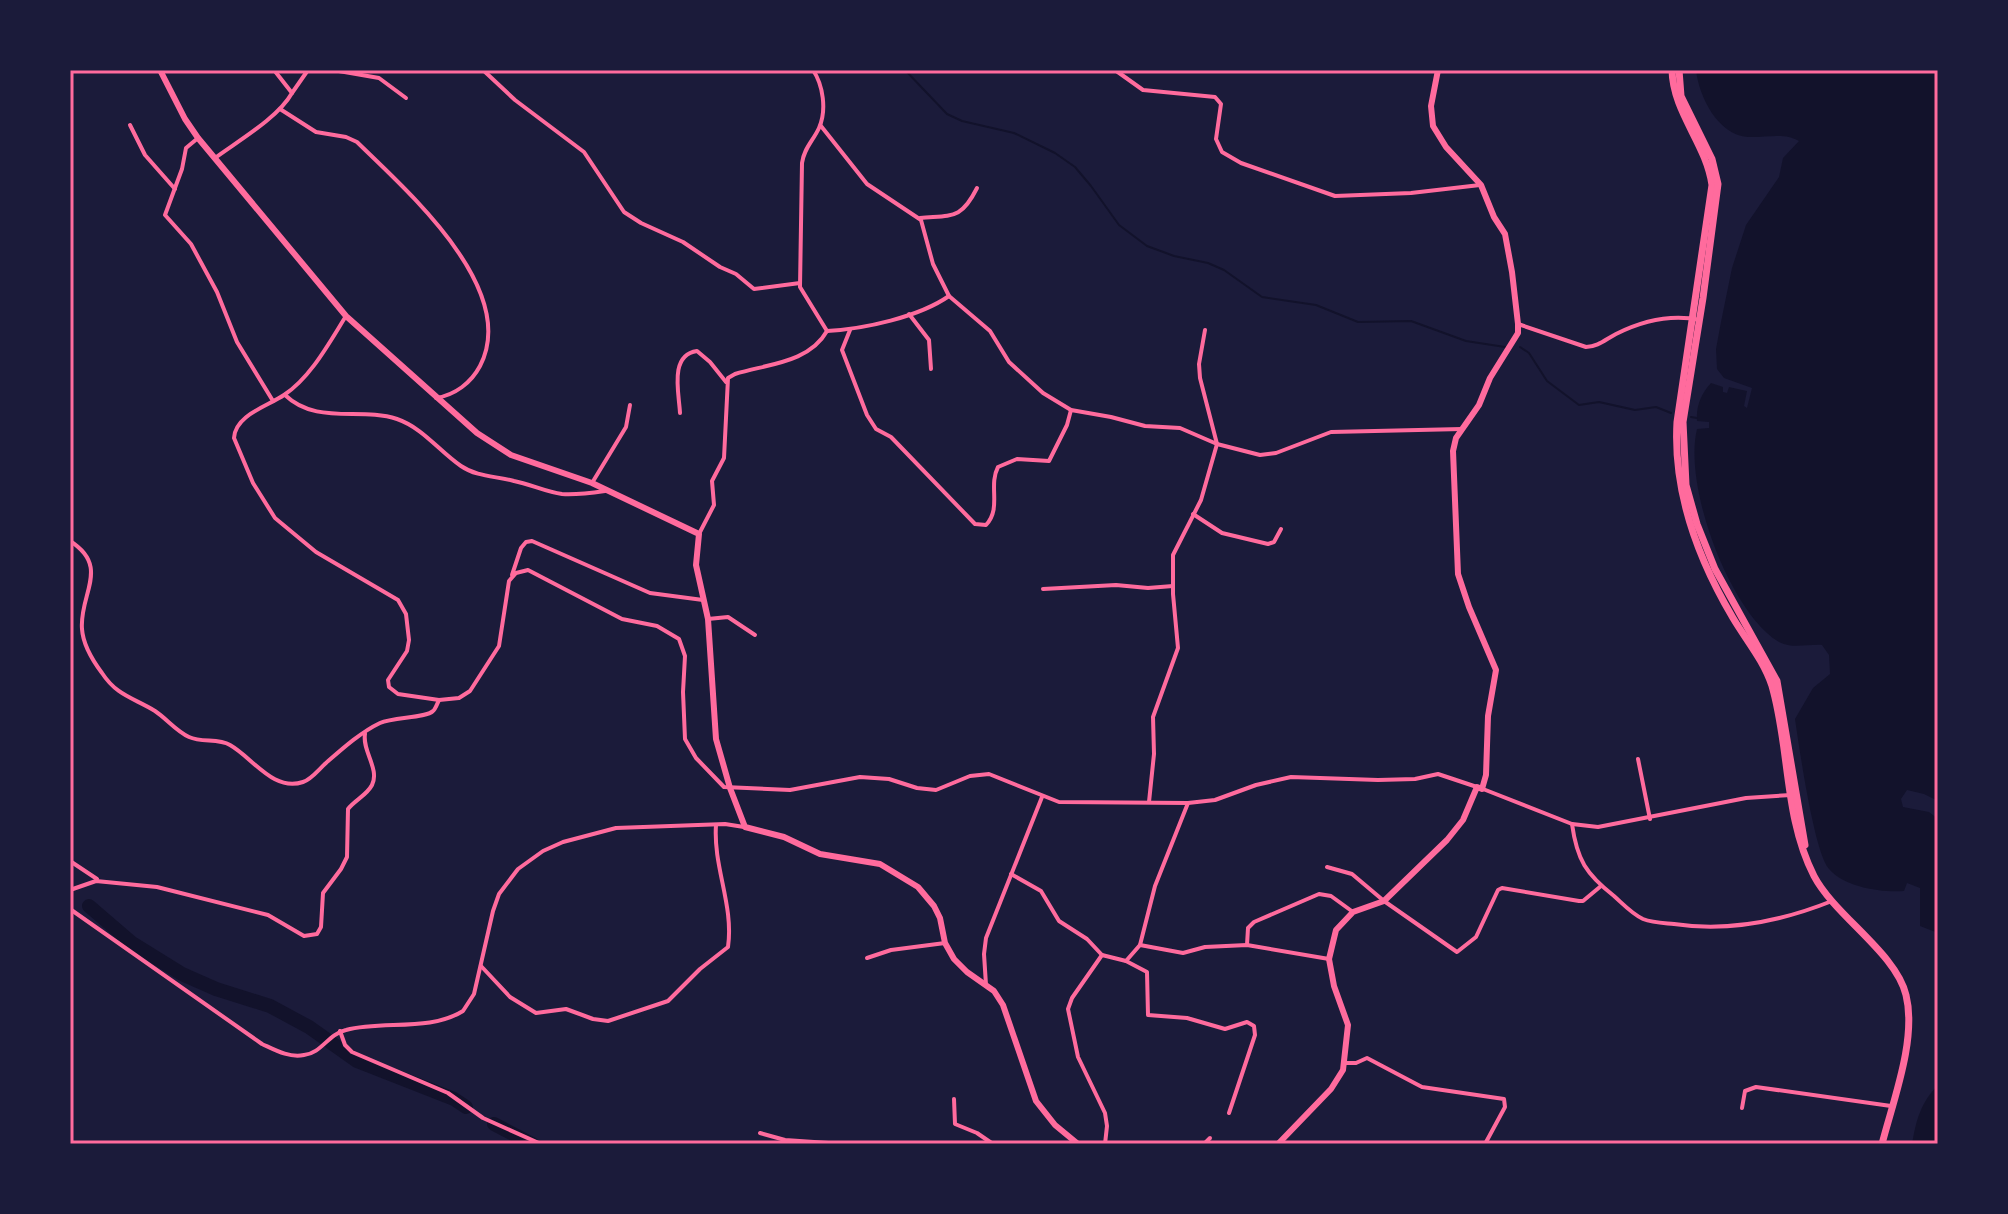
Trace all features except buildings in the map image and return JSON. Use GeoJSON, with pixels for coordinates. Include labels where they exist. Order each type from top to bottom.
{"type":"FeatureCollection","features":[{"type":"Feature","properties":{"kind":"main road"},"geometry":{"type":"LineString","coordinates":[[160,70],[198,138],[346,316],[435,398],[504,451],[592,483],[699,534],[696,565],[708,619],[716,739],[745,827],[784,837],[820,854],[880,864],[918,887],[934,906],[945,943],[958,964],[986,985],[1003,1005],[1036,1101],[1055,1125],[1078,1144]]}},
{"type":"Feature","properties":{"kind":"main road"},"geometry":{"type":"LineString","coordinates":[[1278,1144],[1334,1086],[1345,1063],[1348,1025],[1334,986],[1329,959],[1336,930],[1353,912],[1384,901],[1460,824],[1486,775],[1488,716],[1496,670],[1458,574],[1453,451],[1456,438],[1479,405],[1490,378],[1518,333],[1518,324],[1507,240],[1481,185],[1446,147],[1433,126],[1431,106],[1438,70]]}},
{"type":"Feature","properties":{"kind":"main road"},"geometry":{"type":"LineString","coordinates":[[1672,70],[1675,98],[1707,162],[1712,185],[1697,320],[1677,427],[1682,496],[1691,526],[1719,591],[1771,684],[1798,835],[1816,879],[1890,965],[1905,991],[1908,1009],[1906,1047],[1882,1144]]}},
{"type":"Feature","properties":{"kind":"main road"},"geometry":{"type":"LineString","coordinates":[[1679,70],[1681,96],[1712,159],[1718,184],[1683,422],[1686,485],[1715,569],[1777,681],[1805,851]]}},
{"type":"Feature","properties":{"kind":"street"},"geometry":{"type":"LineString","coordinates":[[274,70],[292,93]]}},
{"type":"Feature","properties":{"kind":"street"},"geometry":{"type":"LineString","coordinates":[[215,158],[280,109],[308,70]]}},
{"type":"Feature","properties":{"kind":"street"},"geometry":{"type":"LineString","coordinates":[[333,70],[379,78],[406,98]]}},
{"type":"Feature","properties":{"kind":"street"},"geometry":{"type":"LineString","coordinates":[[483,70],[515,100],[584,152],[624,212],[634,219],[683,242],[736,274],[754,289],[800,283]]}},
{"type":"Feature","properties":{"kind":"street"},"geometry":{"type":"LineString","coordinates":[[813,70],[822,88],[821,125],[804,152],[800,283],[827,331]]}},
{"type":"Feature","properties":{"kind":"street"},"geometry":{"type":"LineString","coordinates":[[1115,70],[1143,90],[1215,97],[1221,104],[1216,139],[1222,152],[1241,163],[1335,196],[1411,193],[1481,185]]}},
{"type":"Feature","properties":{"kind":"street"},"geometry":{"type":"LineString","coordinates":[[280,109],[316,132],[357,142],[417,200],[476,281],[486,318],[487,352],[477,371],[460,389],[435,398]]}},
{"type":"Feature","properties":{"kind":"street"},"geometry":{"type":"LineString","coordinates":[[130,125],[145,155],[175,189]]}},
{"type":"Feature","properties":{"kind":"street"},"geometry":{"type":"LineString","coordinates":[[821,125],[867,184],[920,218],[961,212],[969,206],[977,188]]}},
{"type":"Feature","properties":{"kind":"street"},"geometry":{"type":"LineString","coordinates":[[198,138],[186,148],[182,169],[165,215],[191,244],[217,292],[237,342],[273,401]]}},
{"type":"Feature","properties":{"kind":"street"},"geometry":{"type":"LineString","coordinates":[[920,218],[933,264],[949,296],[990,331],[1009,362],[1043,393],[1071,410],[1145,426],[1180,428],[1246,454],[1267,455],[1331,432],[1462,429]]}},
{"type":"Feature","properties":{"kind":"street"},"geometry":{"type":"LineString","coordinates":[[827,331],[850,330],[909,314],[949,296]]}},
{"type":"Feature","properties":{"kind":"street"},"geometry":{"type":"LineString","coordinates":[[909,314],[929,340],[931,369]]}},
{"type":"Feature","properties":{"kind":"street"},"geometry":{"type":"LineString","coordinates":[[346,316],[308,371],[285,395],[239,423],[234,431],[235,443],[253,483],[275,518],[316,552],[394,595],[401,605],[408,622],[409,640],[407,651],[388,680],[389,687],[398,694],[439,700],[459,698],[470,691],[498,649],[511,577],[526,542],[532,541],[650,593],[703,600]]}},
{"type":"Feature","properties":{"kind":"street"},"geometry":{"type":"LineString","coordinates":[[1518,324],[1579,346],[1593,347],[1648,321],[1682,317],[1697,320]]}},
{"type":"Feature","properties":{"kind":"street"},"geometry":{"type":"LineString","coordinates":[[850,330],[842,350],[867,415],[876,429],[891,437],[975,524],[986,525],[993,517],[993,480],[998,467],[1017,459],[1049,461],[1071,410]]}},
{"type":"Feature","properties":{"kind":"street"},"geometry":{"type":"LineString","coordinates":[[1149,802],[1154,754],[1153,717],[1178,648],[1173,586],[1174,551],[1201,500],[1217,444],[1200,378],[1199,364],[1205,330]]}},
{"type":"Feature","properties":{"kind":"street"},"geometry":{"type":"LineString","coordinates":[[726,382],[735,374],[793,359],[809,351],[827,331]]}},
{"type":"Feature","properties":{"kind":"street"},"geometry":{"type":"LineString","coordinates":[[680,413],[679,364],[687,354],[697,351],[726,382],[725,451],[712,481],[714,505],[699,534]]}},
{"type":"Feature","properties":{"kind":"street"},"geometry":{"type":"LineString","coordinates":[[285,395],[293,403],[312,411],[384,416],[406,423],[462,467],[481,475],[518,481],[560,494],[607,491]]}},
{"type":"Feature","properties":{"kind":"street"},"geometry":{"type":"LineString","coordinates":[[592,483],[626,427],[630,405]]}},
{"type":"Feature","properties":{"kind":"street"},"geometry":{"type":"LineString","coordinates":[[1193,514],[1222,533],[1268,544],[1274,542],[1281,529]]}},
{"type":"Feature","properties":{"kind":"street"},"geometry":{"type":"LineString","coordinates":[[70,541],[85,553],[92,572],[82,619],[83,636],[102,673],[128,699],[153,710],[191,738],[226,743],[283,783],[307,781],[337,753],[365,733],[394,718],[432,712],[439,700]]}},
{"type":"Feature","properties":{"kind":"street"},"geometry":{"type":"LineString","coordinates":[[511,577],[525,570],[537,573],[622,619],[657,626],[679,639],[685,656],[685,739],[719,784],[730,788],[790,790],[860,777],[889,779],[936,790],[970,776],[989,774],[1042,797],[1074,802],[1188,803],[1215,800],[1256,785],[1291,777],[1378,780],[1415,779],[1438,774],[1572,824],[1598,827],[1746,798],[1791,795]]}},
{"type":"Feature","properties":{"kind":"street"},"geometry":{"type":"LineString","coordinates":[[1043,589],[1173,586]]}},
{"type":"Feature","properties":{"kind":"street"},"geometry":{"type":"LineString","coordinates":[[708,619],[728,617],[755,635]]}},
{"type":"Feature","properties":{"kind":"street"},"geometry":{"type":"LineString","coordinates":[[70,890],[99,881],[180,892],[268,915],[304,936],[317,934],[321,927],[323,893],[347,857],[348,809],[374,780],[365,750],[365,733]]}},
{"type":"Feature","properties":{"kind":"street"},"geometry":{"type":"LineString","coordinates":[[1638,759],[1650,819]]}},
{"type":"Feature","properties":{"kind":"street"},"geometry":{"type":"LineString","coordinates":[[986,985],[986,938],[1042,797]]}},
{"type":"Feature","properties":{"kind":"street"},"geometry":{"type":"LineString","coordinates":[[1126,961],[1140,945],[1155,886],[1188,803]]}},
{"type":"Feature","properties":{"kind":"street"},"geometry":{"type":"LineString","coordinates":[[1572,824],[1582,864],[1601,886],[1647,921],[1723,928],[1812,909],[1832,901]]}},
{"type":"Feature","properties":{"kind":"street"},"geometry":{"type":"LineString","coordinates":[[481,966],[510,997],[536,1013],[566,1009],[608,1021],[663,1004],[728,947],[728,916],[715,850],[716,825]]}},
{"type":"Feature","properties":{"kind":"street"},"geometry":{"type":"LineString","coordinates":[[70,909],[262,1044],[281,1053],[301,1056],[314,1053],[340,1031],[457,1015],[470,1003],[499,894],[518,869],[543,851],[563,842],[616,828],[745,827]]}},
{"type":"Feature","properties":{"kind":"street"},"geometry":{"type":"LineString","coordinates":[[70,861],[99,881]]}},
{"type":"Feature","properties":{"kind":"street"},"geometry":{"type":"LineString","coordinates":[[1327,867],[1352,874],[1384,901],[1457,952],[1476,937],[1498,890],[1502,888],[1583,901],[1601,886]]}},
{"type":"Feature","properties":{"kind":"street"},"geometry":{"type":"LineString","coordinates":[[1011,874],[1041,891],[1059,921],[1084,937],[1102,955],[1144,969],[1149,976],[1148,1015],[1187,1018],[1221,1028],[1249,1022],[1254,1026],[1255,1035],[1229,1113]]}},
{"type":"Feature","properties":{"kind":"street"},"geometry":{"type":"LineString","coordinates":[[1247,945],[1248,928],[1254,922],[1315,895],[1331,896],[1353,912]]}},
{"type":"Feature","properties":{"kind":"street"},"geometry":{"type":"LineString","coordinates":[[867,958],[891,950],[945,943]]}},
{"type":"Feature","properties":{"kind":"street"},"geometry":{"type":"LineString","coordinates":[[1140,945],[1183,953],[1205,947],[1247,945],[1329,959]]}},
{"type":"Feature","properties":{"kind":"street"},"geometry":{"type":"LineString","coordinates":[[1102,955],[1072,998],[1068,1009],[1078,1057],[1105,1113],[1105,1144]]}},
{"type":"Feature","properties":{"kind":"street"},"geometry":{"type":"LineString","coordinates":[[340,1031],[345,1045],[352,1052],[433,1086],[465,1103],[483,1118],[541,1144]]}},
{"type":"Feature","properties":{"kind":"street"},"geometry":{"type":"LineString","coordinates":[[1345,1063],[1356,1063],[1367,1058],[1422,1087],[1504,1099],[1505,1107],[1485,1144]]}},
{"type":"Feature","properties":{"kind":"street"},"geometry":{"type":"LineString","coordinates":[[1742,1108],[1745,1091],[1756,1087],[1891,1106]]}},
{"type":"Feature","properties":{"kind":"street"},"geometry":{"type":"LineString","coordinates":[[954,1099],[955,1124],[993,1144]]}},
{"type":"Feature","properties":{"kind":"street"},"geometry":{"type":"LineString","coordinates":[[760,1133],[785,1140],[843,1144]]}},
{"type":"Feature","properties":{"kind":"street"},"geometry":{"type":"LineString","coordinates":[[1204,1144],[1210,1138]]}},
{"type":"Feature","properties":{"kind":"shaded area"},"geometry":{"type":"Polygon","coordinates":[[[1696,70],[1938,70],[1938,801],[1907,790],[1901,799],[1903,807],[1929,812],[1938,819],[1938,933],[1920,926],[1920,888],[1907,883],[1904,891],[1864,888],[1836,875],[1823,859],[1795,719],[1813,688],[1830,674],[1829,655],[1822,645],[1794,646],[1779,642],[1761,627],[1727,576],[1704,513],[1694,453],[1697,429],[1709,428],[1709,422],[1697,421],[1700,400],[1711,383],[1723,387],[1723,392],[1727,393],[1729,387],[1747,391],[1744,406],[1747,408],[1752,388],[1724,378],[1717,369],[1716,349],[1732,268],[1746,225],[1779,177],[1783,158],[1799,141],[1781,136],[1748,137],[1728,129],[1706,103],[1696,70]]]}},
{"type":"Feature","properties":{"kind":"shaded area"},"geometry":{"type":"Polygon","coordinates":[[[1938,1085],[1938,1144],[1912,1144],[1920,1112],[1938,1085]]]}},
{"type":"Feature","properties":{"kind":"waterway"},"geometry":{"type":"LineString","coordinates":[[905,70],[947,114],[962,121],[1014,133],[1055,153],[1075,167],[1119,225],[1147,246],[1224,270],[1262,297],[1316,305],[1358,322],[1411,321],[1466,341],[1505,347]]}},
{"type":"Feature","properties":{"kind":"waterway"},"geometry":{"type":"LineString","coordinates":[[1520,347],[1529,353],[1547,381],[1579,405],[1599,402],[1635,410],[1656,407],[1671,413]]}},
{"type":"Feature","properties":{"kind":"waterway"},"geometry":{"type":"LineString","coordinates":[[1691,417],[1697,418]]}},
{"type":"Feature","properties":{"kind":"waterway"},"geometry":{"type":"LineString","coordinates":[[89,906],[132,943],[182,974],[216,989],[270,1006],[309,1027],[357,1061],[454,1099],[466,1107]]}},
{"type":"Feature","properties":{"kind":"waterway"},"geometry":{"type":"LineString","coordinates":[[494,1124],[532,1144]]}}]}
